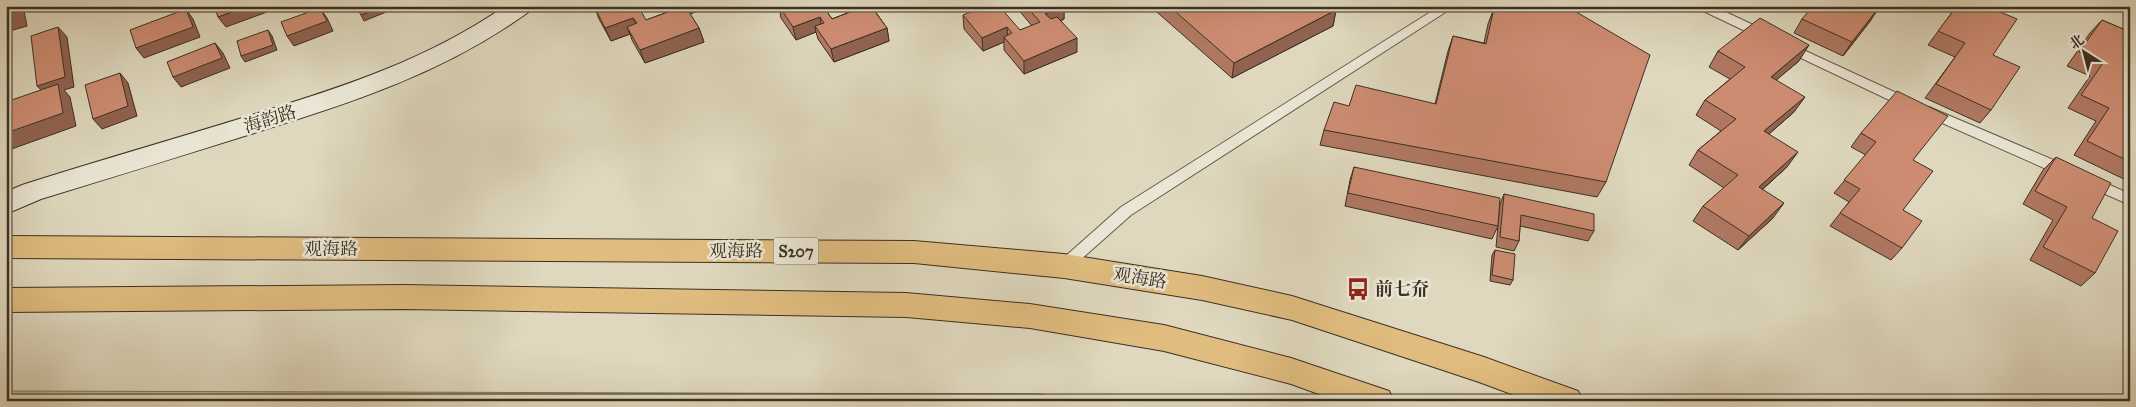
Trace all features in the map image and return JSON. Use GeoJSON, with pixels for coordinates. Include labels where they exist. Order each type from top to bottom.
{"type":"FeatureCollection","features":[{"type":"Feature","properties":{"kind":"main road","name":"观海路"},"geometry":{"type":"LineString","coordinates":[[6,247],[914,252],[1064,266],[1202,288],[1292,308],[1484,370],[1567,401]]}},
{"type":"Feature","properties":{"kind":"main road"},"geometry":{"type":"LineString","coordinates":[[6,300],[404,297],[906,305],[1030,316],[1164,338],[1291,370],[1378,401]]}},
{"type":"Feature","properties":{"kind":"street","name":"海韵路"},"geometry":{"type":"LineString","coordinates":[[6,204],[32,192],[351,94],[408,72],[448,53],[522,6]]}},
{"type":"Feature","properties":{"kind":"lane"},"geometry":{"type":"LineString","coordinates":[[1064,266],[1126,210],[1449,6]]}},
{"type":"Feature","properties":{"kind":"lane"},"geometry":{"type":"LineString","coordinates":[[1703,6],[1904,102],[2130,200]]}},
{"type":"Feature","properties":{"kind":"green space"},"geometry":{"type":"Polygon","coordinates":[[[6,391],[1039,394],[1074,401],[6,401],[6,391]]]}},
{"type":"Feature","properties":{"kind":"building"},"geometry":{"type":"Polygon","coordinates":[[[6,6],[13,6],[15,12],[6,15],[6,6]]]}},
{"type":"Feature","properties":{"kind":"building"},"geometry":{"type":"Polygon","coordinates":[[[214,6],[248,6],[218,17],[214,6]]]}},
{"type":"Feature","properties":{"kind":"building"},"geometry":{"type":"Polygon","coordinates":[[[356,6],[384,6],[361,15],[356,6]]]}},
{"type":"Feature","properties":{"kind":"building"},"geometry":{"type":"Polygon","coordinates":[[[594,6],[638,6],[646,20],[668,12],[665,6],[677,6],[679,9],[686,7],[699,28],[640,50],[627,27],[637,23],[633,18],[605,28],[594,6]]]}},
{"type":"Feature","properties":{"kind":"building"},"geometry":{"type":"Polygon","coordinates":[[[779,6],[823,6],[832,19],[853,11],[849,6],[862,6],[864,9],[871,6],[887,28],[831,49],[815,26],[824,23],[820,17],[793,27],[779,6]]]}},
{"type":"Feature","properties":{"kind":"building"},"geometry":{"type":"Polygon","coordinates":[[[986,6],[999,6],[1020,30],[1040,22],[1026,6],[1063,6],[1045,14],[1051,19],[1057,17],[1077,38],[1024,61],[1004,37],[1012,33],[1007,27],[982,38],[963,15],[986,6]]]}},
{"type":"Feature","properties":{"kind":"building"},"geometry":{"type":"Polygon","coordinates":[[[1169,6],[1332,6],[1336,10],[1234,63],[1169,6]]]}},
{"type":"Feature","properties":{"kind":"building"},"geometry":{"type":"Polygon","coordinates":[[[1497,6],[1566,6],[1650,55],[1606,182],[1324,130],[1334,102],[1349,106],[1356,85],[1436,104],[1453,36],[1486,44],[1494,8],[1497,6]]]}},
{"type":"Feature","properties":{"kind":"building"},"geometry":{"type":"Polygon","coordinates":[[[1813,6],[1880,6],[1852,42],[1802,19],[1813,6]]]}},
{"type":"Feature","properties":{"kind":"building"},"geometry":{"type":"Polygon","coordinates":[[[1957,6],[1989,6],[2017,19],[1993,55],[2020,67],[1991,110],[1936,84],[1965,43],[1938,31],[1957,6]]]}},
{"type":"Feature","properties":{"kind":"building"},"geometry":{"type":"Polygon","coordinates":[[[320,8],[327,21],[287,36],[281,22],[320,8]]]}},
{"type":"Feature","properties":{"kind":"building"},"geometry":{"type":"Polygon","coordinates":[[[186,9],[193,27],[136,48],[130,30],[186,9]]]}},
{"type":"Feature","properties":{"kind":"building"},"geometry":{"type":"Polygon","coordinates":[[[1760,18],[1809,45],[1771,77],[1805,97],[1764,131],[1798,152],[1759,187],[1784,203],[1749,236],[1703,206],[1738,175],[1698,150],[1736,119],[1705,100],[1745,67],[1718,51],[1760,18]]]}},
{"type":"Feature","properties":{"kind":"building"},"geometry":{"type":"Polygon","coordinates":[[[2102,20],[2130,32],[2130,162],[2087,141],[2109,108],[2081,95],[2103,63],[2079,52],[2102,20]]]}},
{"type":"Feature","properties":{"kind":"building"},"geometry":{"type":"Polygon","coordinates":[[[58,27],[65,77],[37,86],[31,36],[58,27]]]}},
{"type":"Feature","properties":{"kind":"building"},"geometry":{"type":"Polygon","coordinates":[[[268,30],[273,45],[241,56],[237,41],[268,30]]]}},
{"type":"Feature","properties":{"kind":"building"},"geometry":{"type":"Polygon","coordinates":[[[215,43],[222,58],[173,77],[167,62],[215,43]]]}},
{"type":"Feature","properties":{"kind":"building"},"geometry":{"type":"Polygon","coordinates":[[[120,73],[128,106],[93,119],[85,85],[120,73]]]}},
{"type":"Feature","properties":{"kind":"building"},"geometry":{"type":"Polygon","coordinates":[[[58,84],[63,113],[6,133],[6,102],[58,84]]]}},
{"type":"Feature","properties":{"kind":"building"},"geometry":{"type":"Polygon","coordinates":[[[1897,91],[1948,116],[1913,160],[1933,171],[1903,210],[1922,221],[1902,248],[1840,213],[1860,189],[1844,180],[1876,142],[1861,133],[1897,91]]]}},
{"type":"Feature","properties":{"kind":"building"},"geometry":{"type":"Polygon","coordinates":[[[2056,157],[2111,183],[2092,218],[2118,231],[2095,273],[2043,247],[2067,207],[2035,191],[2056,157]]]}},
{"type":"Feature","properties":{"kind":"building"},"geometry":{"type":"Polygon","coordinates":[[[1354,167],[1500,198],[1498,226],[1348,193],[1354,167]]]}},
{"type":"Feature","properties":{"kind":"building"},"geometry":{"type":"Polygon","coordinates":[[[1504,194],[1594,214],[1594,231],[1521,215],[1519,241],[1500,237],[1504,194]]]}},
{"type":"Feature","properties":{"kind":"building"},"geometry":{"type":"Polygon","coordinates":[[[1495,250],[1515,254],[1513,280],[1492,275],[1495,250]]]}},
{"type":"Feature","properties":{"kind":"place","name":"前七夼"},"geometry":{"type":"Point","coordinates":[1358,289]}}]}
